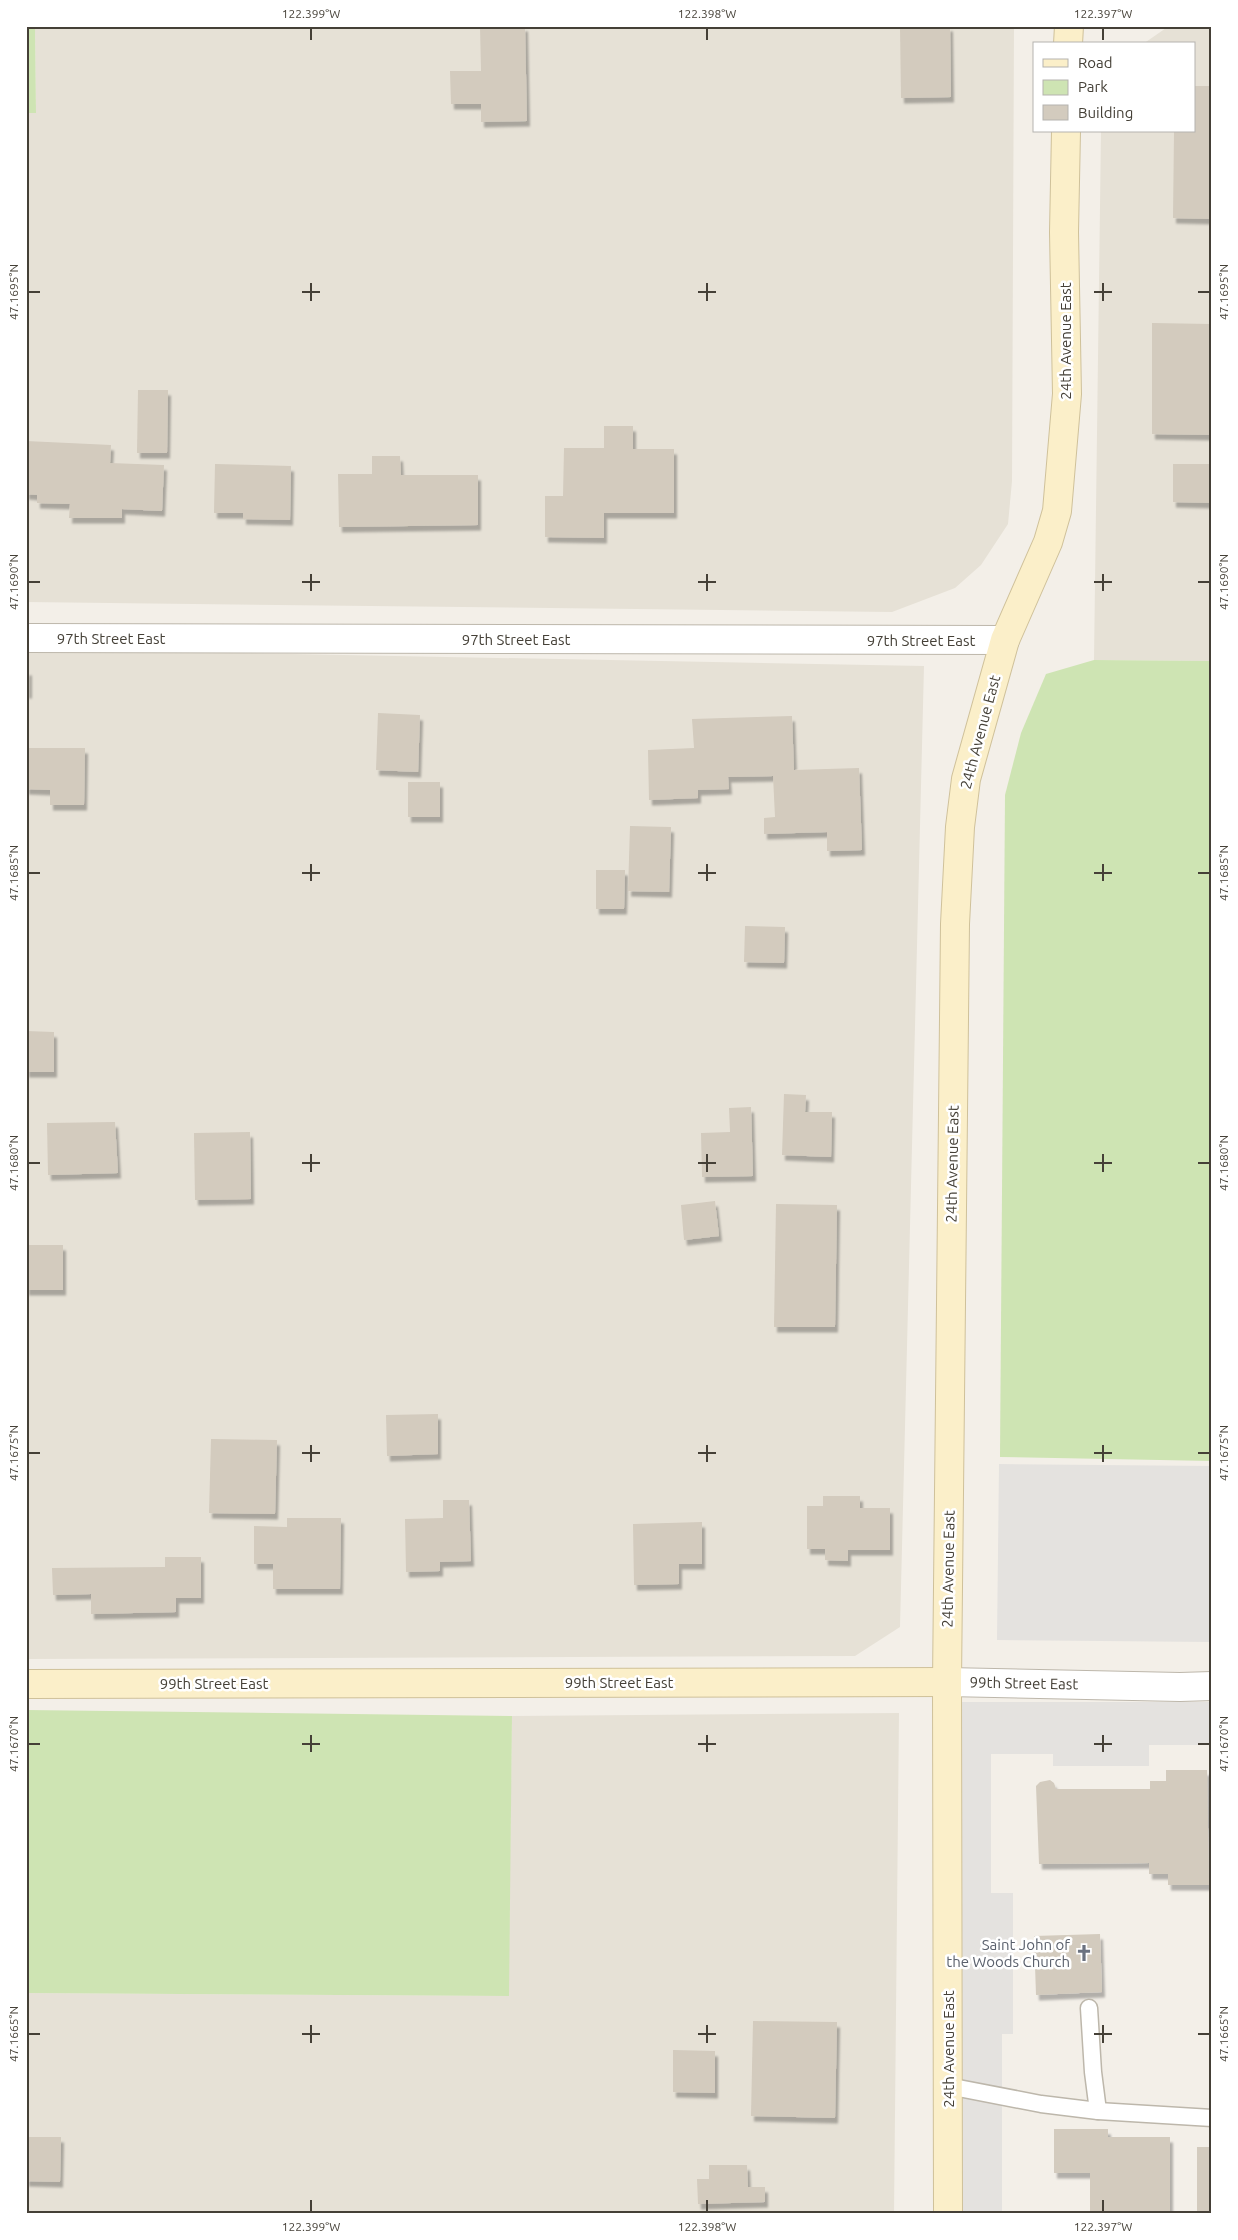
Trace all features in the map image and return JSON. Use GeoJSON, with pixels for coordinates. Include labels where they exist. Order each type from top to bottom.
{"type":"FeatureCollection","features":[{"type":"Feature","properties":{"kind":"street"},"geometry":{"type":"LineString","coordinates":[[1068,42],[1069,26]]}},
{"type":"Feature","properties":{"kind":"street","name":"24th Avenue East"},"geometry":{"type":"LineString","coordinates":[[948,2214],[947,1682],[954,924],[966,779],[1005,640],[1048,542],[1057,512],[1067,394],[1064,232],[1066,132]]}},
{"type":"Feature","properties":{"kind":"street","name":"97th Street East"},"geometry":{"type":"LineString","coordinates":[[26,638],[1005,640]]}},
{"type":"Feature","properties":{"kind":"street","name":"99th Street East"},"geometry":{"type":"LineString","coordinates":[[26,1684],[947,1682],[1212,1686]]}},
{"type":"Feature","properties":{"kind":"lane"},"geometry":{"type":"LineString","coordinates":[[1089,2008],[1098,2111]]}},
{"type":"Feature","properties":{"kind":"lane"},"geometry":{"type":"LineString","coordinates":[[948,2086],[1041,2104],[1098,2111],[1212,2118]]}},
{"type":"Feature","properties":{"kind":"shaded area"},"geometry":{"type":"Polygon","coordinates":[[[35,26],[1014,26],[1012,481],[1008,524],[981,565],[955,588],[892,612],[26,602],[26,113],[36,112],[35,26]]]}},
{"type":"Feature","properties":{"kind":"shaded area"},"geometry":{"type":"Polygon","coordinates":[[[1169,26],[1212,26],[1212,661],[1094,660],[1101,132],[1196,132],[1196,42],[1146,42],[1169,26]]]}},
{"type":"Feature","properties":{"kind":"shaded area"},"geometry":{"type":"Polygon","coordinates":[[[26,649],[924,666],[900,1627],[855,1656],[26,1659],[26,649]]]}},
{"type":"Feature","properties":{"kind":"shaded area"},"geometry":{"type":"Polygon","coordinates":[[[999,1464],[1212,1466],[1212,1642],[997,1640],[999,1464]]]}},
{"type":"Feature","properties":{"kind":"shaded area"},"geometry":{"type":"Polygon","coordinates":[[[958,1702],[1210,1702],[1210,1745],[1149,1745],[1149,1766],[1053,1766],[1053,1754],[991,1754],[991,1893],[1013,1893],[1013,2034],[1002,2034],[1002,2214],[959,2214],[958,1702]]]}},
{"type":"Feature","properties":{"kind":"shaded area"},"geometry":{"type":"Polygon","coordinates":[[[899,1713],[894,2214],[26,2214],[26,1993],[508,1996],[512,1716],[899,1713]]]}},
{"type":"Feature","properties":{"kind":"green space"},"geometry":{"type":"Polygon","coordinates":[[[26,26],[35,26],[36,113],[26,113],[26,26]]]}},
{"type":"Feature","properties":{"kind":"green space"},"geometry":{"type":"Polygon","coordinates":[[[1094,660],[1212,661],[1212,1461],[1000,1457],[1005,795],[1021,733],[1046,674],[1094,660]]]}},
{"type":"Feature","properties":{"kind":"green space"},"geometry":{"type":"Polygon","coordinates":[[[26,1710],[512,1716],[509,1996],[26,1993],[26,1710]]]}},
{"type":"Feature","properties":{"kind":"building"},"geometry":{"type":"Polygon","coordinates":[[[480,26],[525,26],[527,121],[481,122],[481,104],[451,104],[450,71],[481,71],[480,26]]]}},
{"type":"Feature","properties":{"kind":"building"},"geometry":{"type":"Polygon","coordinates":[[[900,26],[950,26],[951,97],[901,98],[900,26]]]}},
{"type":"Feature","properties":{"kind":"building"},"geometry":{"type":"Polygon","coordinates":[[[1196,86],[1212,86],[1212,219],[1173,218],[1174,132],[1196,132],[1196,86]]]}},
{"type":"Feature","properties":{"kind":"building"},"geometry":{"type":"Polygon","coordinates":[[[1152,323],[1212,324],[1212,435],[1152,434],[1152,323]]]}},
{"type":"Feature","properties":{"kind":"building"},"geometry":{"type":"Polygon","coordinates":[[[138,390],[168,390],[167,453],[137,453],[138,390]]]}},
{"type":"Feature","properties":{"kind":"building"},"geometry":{"type":"Polygon","coordinates":[[[604,426],[633,426],[633,449],[674,449],[674,513],[604,513],[604,538],[545,537],[545,496],[563,496],[564,448],[604,448],[604,426]]]}},
{"type":"Feature","properties":{"kind":"building"},"geometry":{"type":"Polygon","coordinates":[[[26,441],[111,445],[110,463],[164,465],[162,511],[122,509],[122,518],[69,518],[70,504],[37,503],[37,495],[26,494],[26,441]]]}},
{"type":"Feature","properties":{"kind":"building"},"geometry":{"type":"Polygon","coordinates":[[[372,456],[400,456],[401,475],[478,475],[478,525],[339,527],[338,474],[372,474],[372,456]]]}},
{"type":"Feature","properties":{"kind":"building"},"geometry":{"type":"Polygon","coordinates":[[[215,464],[291,466],[290,520],[243,519],[243,513],[214,513],[215,464]]]}},
{"type":"Feature","properties":{"kind":"building"},"geometry":{"type":"Polygon","coordinates":[[[1173,464],[1212,464],[1212,503],[1173,502],[1173,464]]]}},
{"type":"Feature","properties":{"kind":"building"},"geometry":{"type":"Polygon","coordinates":[[[26,670],[29,670],[29,693],[26,693],[26,670]]]}},
{"type":"Feature","properties":{"kind":"building"},"geometry":{"type":"Polygon","coordinates":[[[378,713],[420,715],[418,772],[376,770],[378,713]]]}},
{"type":"Feature","properties":{"kind":"building"},"geometry":{"type":"Polygon","coordinates":[[[792,716],[794,770],[859,768],[862,850],[827,851],[827,832],[764,834],[764,818],[775,817],[773,776],[728,777],[729,789],[698,790],[698,798],[649,800],[648,750],[694,748],[692,719],[792,716]]]}},
{"type":"Feature","properties":{"kind":"building"},"geometry":{"type":"Polygon","coordinates":[[[26,748],[85,748],[84,805],[50,805],[50,790],[26,789],[26,748]]]}},
{"type":"Feature","properties":{"kind":"building"},"geometry":{"type":"Polygon","coordinates":[[[408,782],[440,782],[440,817],[408,817],[408,782]]]}},
{"type":"Feature","properties":{"kind":"building"},"geometry":{"type":"Polygon","coordinates":[[[630,826],[671,827],[669,892],[628,891],[630,826]]]}},
{"type":"Feature","properties":{"kind":"building"},"geometry":{"type":"Polygon","coordinates":[[[596,870],[625,870],[624,909],[596,909],[596,870]]]}},
{"type":"Feature","properties":{"kind":"building"},"geometry":{"type":"Polygon","coordinates":[[[745,926],[785,927],[784,963],[744,962],[745,926]]]}},
{"type":"Feature","properties":{"kind":"building"},"geometry":{"type":"Polygon","coordinates":[[[26,1031],[54,1032],[54,1072],[26,1072],[26,1031]]]}},
{"type":"Feature","properties":{"kind":"building"},"geometry":{"type":"Polygon","coordinates":[[[784,1094],[806,1095],[805,1112],[832,1112],[831,1157],[782,1155],[784,1094]]]}},
{"type":"Feature","properties":{"kind":"building"},"geometry":{"type":"Polygon","coordinates":[[[751,1107],[753,1176],[702,1177],[701,1133],[730,1132],[729,1108],[751,1107]]]}},
{"type":"Feature","properties":{"kind":"building"},"geometry":{"type":"Polygon","coordinates":[[[115,1122],[118,1173],[48,1175],[47,1123],[115,1122]]]}},
{"type":"Feature","properties":{"kind":"building"},"geometry":{"type":"Polygon","coordinates":[[[250,1132],[251,1199],[195,1200],[194,1133],[250,1132]]]}},
{"type":"Feature","properties":{"kind":"building"},"geometry":{"type":"Polygon","coordinates":[[[715,1201],[719,1236],[684,1240],[681,1205],[715,1201]]]}},
{"type":"Feature","properties":{"kind":"building"},"geometry":{"type":"Polygon","coordinates":[[[776,1204],[837,1205],[835,1327],[774,1327],[776,1204]]]}},
{"type":"Feature","properties":{"kind":"building"},"geometry":{"type":"Polygon","coordinates":[[[26,1245],[63,1245],[63,1290],[26,1290],[26,1245]]]}},
{"type":"Feature","properties":{"kind":"building"},"geometry":{"type":"Polygon","coordinates":[[[438,1414],[438,1454],[387,1456],[386,1415],[438,1414]]]}},
{"type":"Feature","properties":{"kind":"building"},"geometry":{"type":"Polygon","coordinates":[[[211,1439],[277,1440],[275,1514],[209,1513],[211,1439]]]}},
{"type":"Feature","properties":{"kind":"building"},"geometry":{"type":"Polygon","coordinates":[[[823,1496],[860,1496],[860,1508],[890,1508],[890,1550],[848,1550],[848,1561],[825,1560],[825,1549],[807,1549],[807,1506],[823,1506],[823,1496]]]}},
{"type":"Feature","properties":{"kind":"building"},"geometry":{"type":"Polygon","coordinates":[[[443,1500],[469,1500],[471,1561],[440,1562],[440,1571],[406,1572],[405,1519],[443,1518],[443,1500]]]}},
{"type":"Feature","properties":{"kind":"building"},"geometry":{"type":"Polygon","coordinates":[[[287,1518],[341,1518],[340,1589],[273,1589],[273,1564],[254,1564],[254,1526],[287,1527],[287,1518]]]}},
{"type":"Feature","properties":{"kind":"building"},"geometry":{"type":"Polygon","coordinates":[[[702,1522],[702,1564],[679,1564],[679,1584],[634,1585],[633,1524],[702,1522]]]}},
{"type":"Feature","properties":{"kind":"building"},"geometry":{"type":"Polygon","coordinates":[[[165,1557],[201,1557],[201,1598],[176,1598],[176,1612],[91,1614],[91,1594],[53,1595],[52,1568],[165,1567],[165,1557]]]}},
{"type":"Feature","properties":{"kind":"building"},"geometry":{"type":"Polygon","coordinates":[[[1166,1770],[1207,1770],[1209,1885],[1168,1885],[1168,1874],[1149,1874],[1149,1863],[1039,1864],[1036,1786],[1040,1782],[1050,1780],[1054,1783],[1056,1789],[1150,1789],[1150,1781],[1166,1781],[1166,1770]]]}},
{"type":"Feature","properties":{"kind":"building"},"geometry":{"type":"Polygon","coordinates":[[[1100,1934],[1102,1992],[1036,1995],[1034,1936],[1100,1934]]]}},
{"type":"Feature","properties":{"kind":"building"},"geometry":{"type":"Polygon","coordinates":[[[753,2021],[837,2022],[835,2118],[751,2116],[753,2021]]]}},
{"type":"Feature","properties":{"kind":"building"},"geometry":{"type":"Polygon","coordinates":[[[673,2050],[715,2051],[715,2093],[673,2092],[673,2050]]]}},
{"type":"Feature","properties":{"kind":"building"},"geometry":{"type":"Polygon","coordinates":[[[1054,2129],[1108,2129],[1108,2137],[1170,2137],[1170,2214],[1090,2214],[1090,2173],[1054,2173],[1054,2129]]]}},
{"type":"Feature","properties":{"kind":"building"},"geometry":{"type":"Polygon","coordinates":[[[26,2137],[61,2137],[60,2182],[26,2181],[26,2137]]]}},
{"type":"Feature","properties":{"kind":"building"},"geometry":{"type":"Polygon","coordinates":[[[1197,2147],[1212,2147],[1212,2214],[1197,2214],[1197,2147]]]}},
{"type":"Feature","properties":{"kind":"building"},"geometry":{"type":"Polygon","coordinates":[[[709,2165],[747,2165],[748,2187],[765,2187],[765,2202],[698,2204],[697,2179],[709,2179],[709,2165]]]}},
{"type":"Feature","properties":{"kind":"place","name":"Saint John of the Woods Church"},"geometry":{"type":"Point","coordinates":[1084,1953]}}]}
